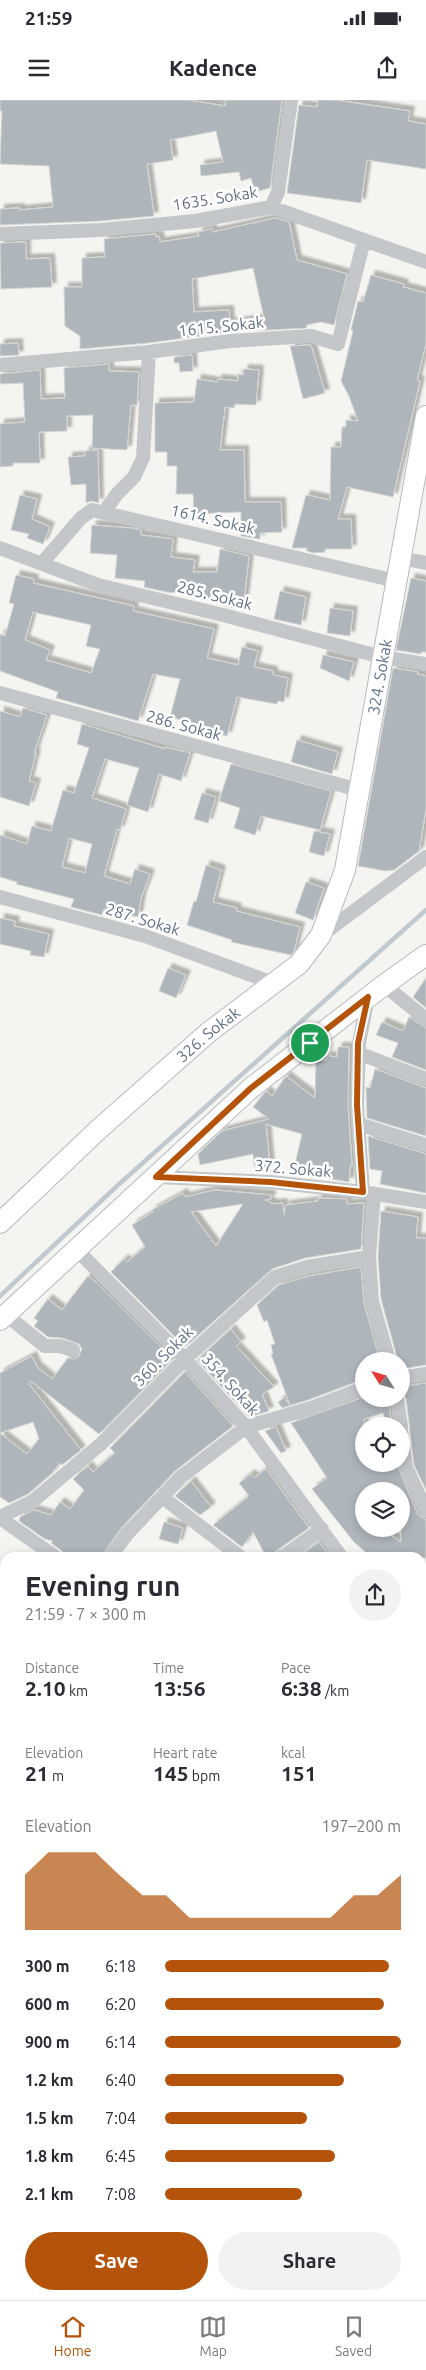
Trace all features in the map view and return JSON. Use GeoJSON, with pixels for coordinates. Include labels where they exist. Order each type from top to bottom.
{"type":"FeatureCollection","features":[{"type":"Feature","properties":{"kind":"street"},"geometry":{"type":"LineString","coordinates":[[271,207],[278,192],[291,100]]}},
{"type":"Feature","properties":{"kind":"street","name":"1635. Sokak"},"geometry":{"type":"LineString","coordinates":[[0,234],[101,230],[195,221],[271,207],[426,262]]}},
{"type":"Feature","properties":{"kind":"street","name":"1615. Sokak"},"geometry":{"type":"LineString","coordinates":[[0,365],[149,352],[230,341],[311,336],[338,344],[364,240]]}},
{"type":"Feature","properties":{"kind":"street"},"geometry":{"type":"LineString","coordinates":[[104,512],[117,494],[134,477],[143,458],[149,352]]}},
{"type":"Feature","properties":{"kind":"street","name":"324. Sokak"},"geometry":{"type":"LineString","coordinates":[[321,935],[345,870],[400,558],[421,466],[426,416]]}},
{"type":"Feature","properties":{"kind":"street","name":"1614. Sokak"},"geometry":{"type":"LineString","coordinates":[[42,563],[81,518],[92,510],[396,581]]}},
{"type":"Feature","properties":{"kind":"street","name":"285. Sokak"},"geometry":{"type":"LineString","coordinates":[[0,548],[98,586],[223,615],[382,657],[426,664]]}},
{"type":"Feature","properties":{"kind":"street"},"geometry":{"type":"LineString","coordinates":[[400,558],[426,563]]}},
{"type":"Feature","properties":{"kind":"street","name":"286. Sokak"},"geometry":{"type":"LineString","coordinates":[[0,693],[359,790]]}},
{"type":"Feature","properties":{"kind":"street","name":"326. Sokak"},"geometry":{"type":"LineString","coordinates":[[0,1223],[99,1129],[202,1038],[300,964],[321,935],[426,856]]}},
{"type":"Feature","properties":{"kind":"street","name":"287. Sokak"},"geometry":{"type":"LineString","coordinates":[[0,896],[145,936],[273,983]]}},
{"type":"Feature","properties":{"kind":"street"},"geometry":{"type":"LineString","coordinates":[[73,1350],[60,1346],[44,1346],[3,1318],[251,1088],[376,991],[426,955]]}},
{"type":"Feature","properties":{"kind":"street"},"geometry":{"type":"LineString","coordinates":[[376,991],[426,1019]]}},
{"type":"Feature","properties":{"kind":"street"},"geometry":{"type":"LineString","coordinates":[[376,991],[358,1053],[358,1124],[369,1193],[369,1257],[372,1301],[386,1352]]}},
{"type":"Feature","properties":{"kind":"street"},"geometry":{"type":"LineString","coordinates":[[358,1053],[426,1080]]}},
{"type":"Feature","properties":{"kind":"street"},"geometry":{"type":"LineString","coordinates":[[358,1124],[426,1145]]}},
{"type":"Feature","properties":{"kind":"street","name":"372. Sokak"},"geometry":{"type":"LineString","coordinates":[[156,1177],[271,1182],[369,1193],[426,1202]]}},
{"type":"Feature","properties":{"kind":"street","name":"354. Sokak"},"geometry":{"type":"LineString","coordinates":[[76,1249],[185,1359],[246,1427],[338,1552]]}},
{"type":"Feature","properties":{"kind":"street","name":"360. Sokak"},"geometry":{"type":"LineString","coordinates":[[0,1517],[33,1501],[101,1444],[185,1359],[275,1277],[307,1267],[369,1257]]}},
{"type":"Feature","properties":{"kind":"street"},"geometry":{"type":"LineString","coordinates":[[410,1377],[426,1374]]}},
{"type":"Feature","properties":{"kind":"street"},"geometry":{"type":"LineString","coordinates":[[114,1552],[162,1496],[181,1477],[246,1427],[311,1408],[355,1391]]}},
{"type":"Feature","properties":{"kind":"street"},"geometry":{"type":"LineString","coordinates":[[408,1472],[426,1511]]}},
{"type":"Feature","properties":{"kind":"street"},"geometry":{"type":"LineString","coordinates":[[162,1496],[234,1552]]}},
{"type":"Feature","properties":{"kind":"street"},"geometry":{"type":"LineString","coordinates":[[0,1517],[48,1552]]}},
{"type":"Feature","properties":{"kind":"street"},"geometry":{"type":"LineString","coordinates":[[289,1552],[322,1529]]}},
{"type":"Feature","properties":{"kind":"building"},"geometry":{"type":"Polygon","coordinates":[[[0,100],[188,100],[225,106],[226,100],[282,100],[270,188],[255,192],[251,178],[241,181],[239,172],[201,176],[200,165],[223,162],[216,131],[170,140],[173,160],[147,164],[154,216],[100,221],[0,225],[0,209],[20,208],[20,210],[53,207],[49,166],[0,164],[2,111],[0,111],[0,100]]]}},
{"type":"Feature","properties":{"kind":"building"},"geometry":{"type":"Polygon","coordinates":[[[318,100],[335,100],[410,111],[408,121],[426,124],[426,169],[367,160],[361,203],[287,193],[299,105],[317,107],[318,100]]]}},
{"type":"Feature","properties":{"kind":"building"},"geometry":{"type":"Polygon","coordinates":[[[275,218],[289,222],[297,260],[347,274],[334,325],[321,322],[306,325],[307,328],[229,332],[148,343],[80,349],[80,336],[65,326],[64,287],[82,287],[82,258],[105,257],[104,239],[156,234],[156,237],[159,236],[160,242],[199,236],[198,232],[212,229],[213,232],[275,218]],[[253,268],[192,279],[194,312],[229,310],[230,323],[264,318],[253,268]]]}},
{"type":"Feature","properties":{"kind":"building"},"geometry":{"type":"Polygon","coordinates":[[[26,242],[26,259],[50,258],[52,287],[1,289],[0,243],[26,242]]]}},
{"type":"Feature","properties":{"kind":"building"},"geometry":{"type":"Polygon","coordinates":[[[371,275],[404,284],[403,287],[426,293],[426,343],[417,380],[420,381],[393,497],[347,487],[338,519],[351,519],[352,549],[325,549],[325,552],[313,553],[307,551],[307,548],[292,548],[306,495],[330,500],[331,447],[341,447],[342,427],[346,427],[346,420],[358,421],[341,381],[358,301],[363,302],[371,275]]]}},
{"type":"Feature","properties":{"kind":"building"},"geometry":{"type":"Polygon","coordinates":[[[18,343],[19,355],[0,356],[0,344],[18,343]]]}},
{"type":"Feature","properties":{"kind":"building"},"geometry":{"type":"Polygon","coordinates":[[[311,345],[325,393],[303,399],[290,346],[311,345]]]}},
{"type":"Feature","properties":{"kind":"building"},"geometry":{"type":"Polygon","coordinates":[[[192,355],[193,371],[180,372],[179,363],[174,363],[174,357],[192,355]]]}},
{"type":"Feature","properties":{"kind":"building"},"geometry":{"type":"Polygon","coordinates":[[[109,364],[109,371],[139,372],[137,405],[131,405],[127,450],[92,448],[93,415],[67,416],[67,431],[39,432],[40,463],[13,463],[13,466],[0,467],[0,424],[25,422],[23,383],[0,384],[0,374],[40,370],[41,399],[65,398],[64,368],[109,364]]]}},
{"type":"Feature","properties":{"kind":"building"},"geometry":{"type":"Polygon","coordinates":[[[244,369],[259,370],[256,405],[235,404],[234,408],[225,407],[220,450],[244,450],[245,502],[281,502],[282,532],[260,533],[260,539],[241,536],[241,512],[194,514],[193,494],[176,494],[177,466],[167,466],[167,452],[155,452],[155,403],[194,402],[197,379],[217,382],[218,379],[238,381],[238,374],[243,375],[244,369]]]}},
{"type":"Feature","properties":{"kind":"building"},"geometry":{"type":"Polygon","coordinates":[[[98,450],[99,503],[91,501],[86,503],[86,484],[71,485],[68,457],[85,456],[85,451],[98,450]]]}},
{"type":"Feature","properties":{"kind":"building"},"geometry":{"type":"Polygon","coordinates":[[[20,495],[37,499],[32,519],[50,527],[43,544],[27,538],[29,534],[11,530],[20,495]]]}},
{"type":"Feature","properties":{"kind":"building"},"geometry":{"type":"Polygon","coordinates":[[[92,525],[132,528],[141,530],[141,535],[173,539],[171,557],[195,560],[193,572],[217,572],[220,549],[249,556],[243,610],[224,606],[225,599],[193,598],[193,594],[166,592],[144,587],[145,581],[115,578],[117,555],[90,553],[92,525]]]}},
{"type":"Feature","properties":{"kind":"building"},"geometry":{"type":"Polygon","coordinates":[[[16,575],[34,579],[33,583],[134,606],[133,611],[214,629],[207,658],[238,665],[242,647],[258,651],[254,667],[273,671],[273,675],[288,678],[284,702],[278,701],[277,704],[237,697],[227,736],[203,730],[204,726],[170,717],[180,679],[153,674],[138,721],[56,698],[58,692],[0,671],[0,634],[5,636],[14,604],[9,603],[16,575]],[[33,612],[25,640],[50,650],[46,660],[91,673],[100,649],[86,646],[91,625],[33,612]]]}},
{"type":"Feature","properties":{"kind":"building"},"geometry":{"type":"Polygon","coordinates":[[[411,578],[426,581],[426,652],[421,652],[421,654],[396,650],[411,578]]]}},
{"type":"Feature","properties":{"kind":"building"},"geometry":{"type":"Polygon","coordinates":[[[280,591],[306,597],[301,625],[274,619],[280,591]]]}},
{"type":"Feature","properties":{"kind":"building"},"geometry":{"type":"Polygon","coordinates":[[[330,608],[353,611],[350,636],[327,633],[330,608]]]}},
{"type":"Feature","properties":{"kind":"building"},"geometry":{"type":"Polygon","coordinates":[[[323,655],[354,662],[349,681],[320,668],[323,655]]]}},
{"type":"Feature","properties":{"kind":"building"},"geometry":{"type":"Polygon","coordinates":[[[393,668],[418,672],[417,674],[426,676],[426,809],[419,851],[394,870],[386,871],[358,866],[393,668]]]}},
{"type":"Feature","properties":{"kind":"building"},"geometry":{"type":"Polygon","coordinates":[[[23,708],[47,715],[34,753],[36,753],[29,781],[36,783],[29,806],[0,797],[0,711],[20,717],[23,708]]]}},
{"type":"Feature","properties":{"kind":"building"},"geometry":{"type":"Polygon","coordinates":[[[82,724],[165,749],[165,747],[190,753],[181,781],[159,774],[148,812],[127,805],[139,768],[105,759],[92,798],[126,809],[120,830],[117,829],[104,876],[130,884],[135,869],[150,874],[141,898],[138,917],[104,909],[102,915],[71,907],[74,899],[16,884],[17,882],[0,877],[0,835],[27,844],[32,826],[51,831],[63,790],[74,793],[89,748],[77,744],[82,724]],[[69,838],[62,867],[85,873],[92,844],[69,838]]]}},
{"type":"Feature","properties":{"kind":"building"},"geometry":{"type":"Polygon","coordinates":[[[297,740],[338,752],[332,774],[291,762],[297,740]]]}},
{"type":"Feature","properties":{"kind":"building"},"geometry":{"type":"Polygon","coordinates":[[[231,764],[331,791],[320,830],[261,816],[255,835],[234,828],[240,808],[219,801],[231,764]]]}},
{"type":"Feature","properties":{"kind":"building"},"geometry":{"type":"Polygon","coordinates":[[[202,793],[216,797],[208,823],[194,819],[202,793]]]}},
{"type":"Feature","properties":{"kind":"building"},"geometry":{"type":"Polygon","coordinates":[[[314,831],[330,834],[324,856],[309,852],[314,831]]]}},
{"type":"Feature","properties":{"kind":"building"},"geometry":{"type":"Polygon","coordinates":[[[206,865],[221,870],[213,902],[237,908],[236,911],[300,927],[294,951],[291,955],[231,942],[232,940],[187,925],[194,901],[196,902],[206,865]]]}},
{"type":"Feature","properties":{"kind":"building"},"geometry":{"type":"Polygon","coordinates":[[[306,882],[324,888],[313,920],[295,913],[306,882]]]}},
{"type":"Feature","properties":{"kind":"building"},"geometry":{"type":"Polygon","coordinates":[[[0,918],[15,921],[14,926],[49,934],[44,957],[30,955],[31,951],[0,944],[0,918]]]}},
{"type":"Feature","properties":{"kind":"building"},"geometry":{"type":"Polygon","coordinates":[[[168,968],[186,975],[176,998],[159,991],[168,968]]]}},
{"type":"Feature","properties":{"kind":"building"},"geometry":{"type":"Polygon","coordinates":[[[426,978],[426,1008],[413,997],[426,978]]]}},
{"type":"Feature","properties":{"kind":"building"},"geometry":{"type":"Polygon","coordinates":[[[409,1017],[426,1028],[426,1070],[392,1057],[398,1043],[376,1035],[382,1022],[403,1031],[409,1017]]]}},
{"type":"Feature","properties":{"kind":"building"},"geometry":{"type":"Polygon","coordinates":[[[338,1047],[349,1047],[348,1106],[352,1166],[350,1166],[349,1182],[293,1173],[302,1134],[266,1124],[270,1167],[255,1169],[253,1154],[200,1165],[198,1154],[222,1131],[269,1119],[253,1107],[266,1091],[272,1096],[286,1076],[315,1098],[316,1060],[327,1060],[327,1056],[337,1057],[338,1047]]]}},
{"type":"Feature","properties":{"kind":"building"},"geometry":{"type":"Polygon","coordinates":[[[375,1069],[426,1088],[426,1136],[367,1118],[366,1087],[370,1088],[375,1069]]]}},
{"type":"Feature","properties":{"kind":"building"},"geometry":{"type":"Polygon","coordinates":[[[368,1136],[426,1154],[426,1193],[380,1184],[382,1171],[370,1169],[368,1136]]]}},
{"type":"Feature","properties":{"kind":"building"},"geometry":{"type":"Polygon","coordinates":[[[215,1190],[271,1195],[271,1199],[265,1200],[274,1204],[283,1203],[284,1215],[286,1205],[318,1201],[318,1198],[347,1199],[347,1204],[364,1203],[361,1249],[305,1258],[272,1269],[185,1347],[111,1272],[124,1259],[127,1262],[145,1247],[132,1225],[153,1212],[152,1210],[183,1193],[185,1197],[215,1190]],[[243,1204],[191,1212],[216,1246],[243,1204]]]}},
{"type":"Feature","properties":{"kind":"building"},"geometry":{"type":"Polygon","coordinates":[[[381,1211],[418,1217],[416,1238],[426,1238],[426,1365],[410,1368],[410,1352],[396,1352],[381,1299],[378,1257],[381,1211]]]}},
{"type":"Feature","properties":{"kind":"building"},"geometry":{"type":"Polygon","coordinates":[[[361,1267],[364,1303],[378,1352],[355,1352],[355,1382],[282,1408],[278,1402],[284,1398],[290,1405],[271,1354],[273,1353],[271,1345],[275,1344],[267,1320],[264,1322],[257,1305],[279,1285],[309,1276],[361,1267]]]}},
{"type":"Feature","properties":{"kind":"building"},"geometry":{"type":"Polygon","coordinates":[[[88,1276],[173,1359],[99,1434],[31,1381],[29,1384],[81,1450],[62,1465],[60,1463],[51,1474],[28,1494],[9,1503],[0,1497],[0,1433],[0,1373],[32,1356],[37,1367],[52,1379],[68,1358],[74,1359],[79,1356],[82,1349],[79,1344],[62,1338],[48,1337],[34,1326],[38,1321],[34,1318],[48,1299],[62,1310],[88,1276]],[[33,1422],[0,1433],[27,1454],[39,1439],[33,1422]]]}},
{"type":"Feature","properties":{"kind":"building"},"geometry":{"type":"Polygon","coordinates":[[[231,1329],[241,1342],[236,1346],[274,1387],[262,1394],[269,1411],[249,1417],[197,1360],[231,1329]]]}},
{"type":"Feature","properties":{"kind":"building"},"geometry":{"type":"Polygon","coordinates":[[[185,1372],[233,1426],[175,1471],[122,1527],[104,1552],[63,1552],[51,1543],[53,1541],[45,1539],[19,1521],[20,1517],[34,1510],[51,1515],[60,1502],[70,1509],[84,1490],[73,1479],[88,1466],[93,1472],[115,1453],[110,1448],[185,1372]]]}},
{"type":"Feature","properties":{"kind":"building"},"geometry":{"type":"Polygon","coordinates":[[[426,1383],[426,1490],[414,1465],[410,1417],[408,1417],[407,1408],[410,1408],[410,1386],[426,1383]]]}},
{"type":"Feature","properties":{"kind":"building"},"geometry":{"type":"Polygon","coordinates":[[[355,1400],[355,1408],[389,1408],[391,1417],[384,1417],[383,1413],[370,1417],[355,1417],[355,1472],[400,1472],[404,1482],[355,1482],[355,1537],[393,1537],[401,1542],[401,1537],[410,1537],[410,1496],[418,1515],[426,1520],[426,1552],[365,1552],[354,1542],[312,1489],[327,1478],[291,1423],[355,1400]]]}},
{"type":"Feature","properties":{"kind":"building"},"geometry":{"type":"Polygon","coordinates":[[[276,1427],[286,1451],[281,1453],[265,1431],[276,1427]]]}},
{"type":"Feature","properties":{"kind":"building"},"geometry":{"type":"Polygon","coordinates":[[[266,1469],[309,1528],[275,1552],[264,1552],[253,1532],[242,1547],[213,1525],[249,1496],[239,1483],[251,1474],[254,1478],[266,1469]]]}},
{"type":"Feature","properties":{"kind":"building"},"geometry":{"type":"Polygon","coordinates":[[[191,1481],[211,1507],[200,1515],[175,1496],[191,1481]]]}},
{"type":"Feature","properties":{"kind":"building"},"geometry":{"type":"Polygon","coordinates":[[[164,1522],[183,1528],[178,1544],[159,1539],[164,1522]]]}},
{"type":"Feature","properties":{"kind":"building"},"geometry":{"type":"Polygon","coordinates":[[[319,1542],[326,1552],[305,1552],[319,1542]]]}},
{"type":"Feature","properties":{"kind":"waterway"},"geometry":{"type":"LineString","coordinates":[[0,1296],[117,1186],[426,910]]}},
{"type":"Feature","properties":{"kind":"route"},"geometry":{"type":"LineString","coordinates":[[368,997],[358,1043],[357,1105],[363,1192],[271,1182],[156,1177],[251,1088],[310,1043],[368,997]]}}]}
